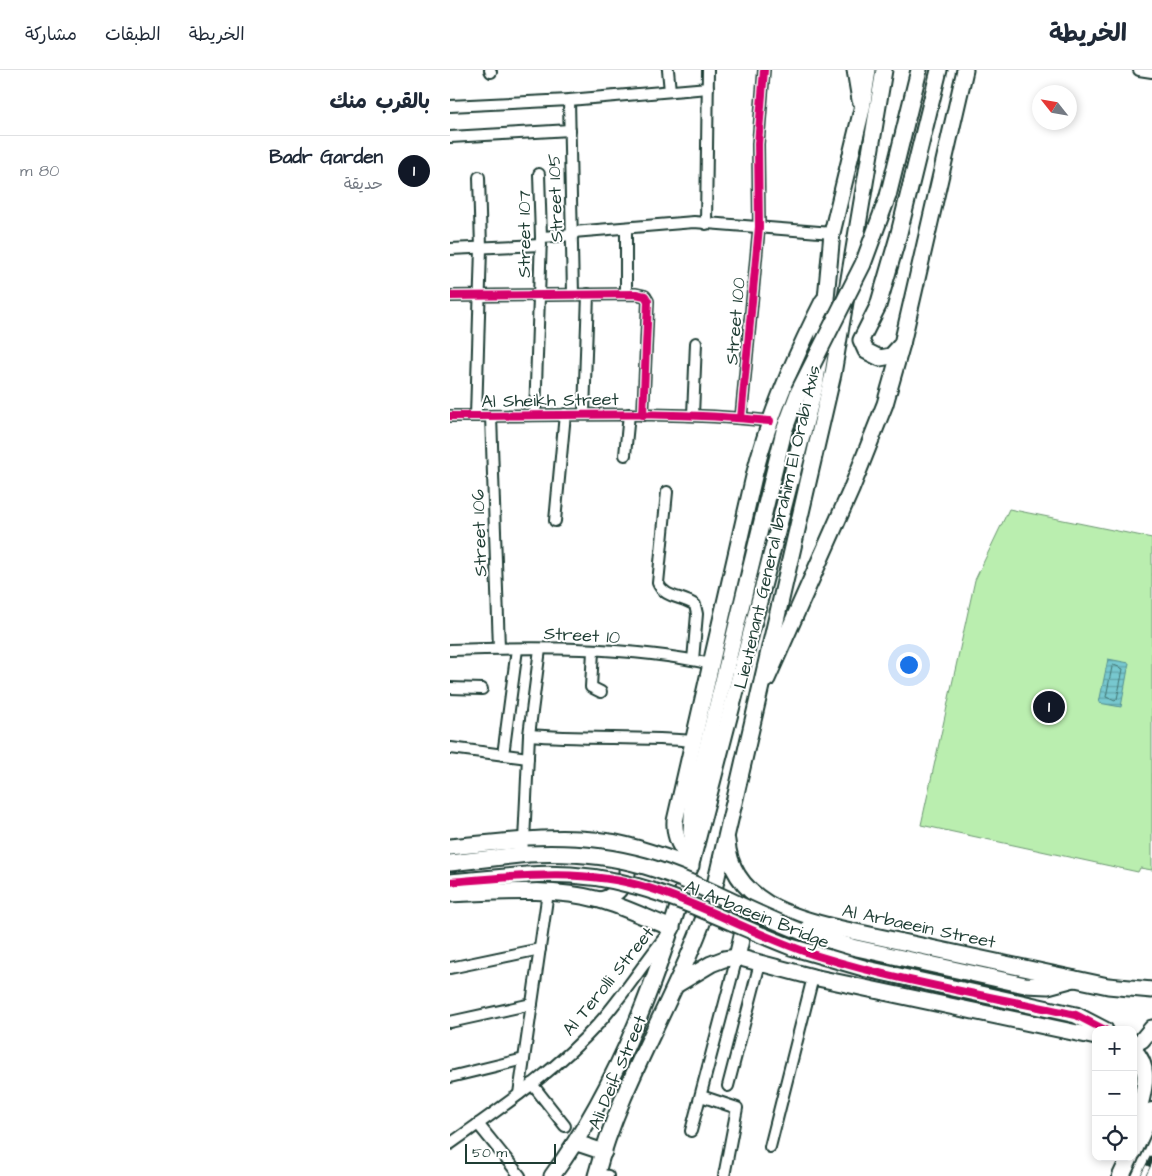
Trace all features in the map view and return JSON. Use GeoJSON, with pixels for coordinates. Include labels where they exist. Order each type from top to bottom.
{"type":"FeatureCollection","features":[{"type":"Feature","properties":{"kind":"main road"},"geometry":{"type":"LineString","coordinates":[[855,70],[862,109]]}},
{"type":"Feature","properties":{"kind":"main road","name":"Lieutenant General Ibrahim El Orabi Axis"},"geometry":{"type":"LineString","coordinates":[[552,1176],[577,1143],[622,1055],[672,928],[693,858],[815,386],[832,233],[862,109],[868,70]]}},
{"type":"Feature","properties":{"kind":"main road","name":"Lieutenant General Ibrahim El Orabi Axis"},"geometry":{"type":"LineString","coordinates":[[676,985],[707,910],[827,401],[884,70]]}},
{"type":"Feature","properties":{"kind":"main road"},"geometry":{"type":"LineString","coordinates":[[693,858],[690,831],[692,804],[784,431],[799,391],[863,264],[888,196],[919,70]]}},
{"type":"Feature","properties":{"kind":"main road"},"geometry":{"type":"LineString","coordinates":[[902,344],[891,356],[880,358],[866,351],[861,340],[878,306],[898,237],[938,70]]}},
{"type":"Feature","properties":{"kind":"main road"},"geometry":{"type":"LineString","coordinates":[[756,700],[790,630],[876,430],[902,344],[965,70]]}},
{"type":"Feature","properties":{"kind":"main road"},"geometry":{"type":"LineString","coordinates":[[856,232],[877,241],[898,237]]}},
{"type":"Feature","properties":{"kind":"main road"},"geometry":{"type":"LineString","coordinates":[[693,858],[680,847],[675,827],[755,472],[770,421],[796,357],[826,295]]}},
{"type":"Feature","properties":{"kind":"main road","name":"Al Arbaeein Street"},"geometry":{"type":"LineString","coordinates":[[726,832],[734,869],[746,888],[761,901],[821,924],[1129,990],[1152,991]]}},
{"type":"Feature","properties":{"kind":"main road"},"geometry":{"type":"LineString","coordinates":[[450,847],[526,847],[584,840],[613,842],[693,858]]}},
{"type":"Feature","properties":{"kind":"main road"},"geometry":{"type":"LineString","coordinates":[[601,900],[608,898],[620,889],[627,876],[627,860],[619,847],[613,842]]}},
{"type":"Feature","properties":{"kind":"main road","name":"Al Arbaeein Bridge"},"geometry":{"type":"LineString","coordinates":[[450,863],[526,847],[591,855],[645,866],[681,879],[800,931],[852,946],[1025,985],[1048,986],[1076,979]]}},
{"type":"Feature","properties":{"kind":"main road","name":"Al Arbaeein Bridge"},"geometry":{"type":"LineString","coordinates":[[450,882],[551,874],[594,877],[648,888],[682,900],[791,947],[867,970],[1076,1015],[1100,1026]]}},
{"type":"Feature","properties":{"kind":"main road"},"geometry":{"type":"LineString","coordinates":[[450,894],[548,892],[601,900],[672,928]]}},
{"type":"Feature","properties":{"kind":"main road"},"geometry":{"type":"LineString","coordinates":[[737,957],[744,927],[761,901]]}},
{"type":"Feature","properties":{"kind":"main road"},"geometry":{"type":"LineString","coordinates":[[676,985],[711,964],[737,957],[813,977],[1092,1036]]}},
{"type":"Feature","properties":{"kind":"main road","name":"Ali Deif Street"},"geometry":{"type":"LineString","coordinates":[[600,1175],[604,1152],[625,1096],[676,985]]}},
{"type":"Feature","properties":{"kind":"main road"},"geometry":{"type":"LineString","coordinates":[[1137,1044],[1152,1028]]}},
{"type":"Feature","properties":{"kind":"main road"},"geometry":{"type":"LineString","coordinates":[[1137,1052],[1144,1060],[1149,1080],[1137,1123]]}},
{"type":"Feature","properties":{"kind":"main road"},"geometry":{"type":"LineString","coordinates":[[1137,1143],[1152,1111]]}},
{"type":"Feature","properties":{"kind":"main road"},"geometry":{"type":"LineString","coordinates":[[577,1143],[604,1152]]}},
{"type":"Feature","properties":{"kind":"main road"},"geometry":{"type":"LineString","coordinates":[[1121,1176],[1128,1161]]}},
{"type":"Feature","properties":{"kind":"street"},"geometry":{"type":"LineString","coordinates":[[668,70],[670,91]]}},
{"type":"Feature","properties":{"kind":"street"},"geometry":{"type":"LineString","coordinates":[[706,224],[708,70]]}},
{"type":"Feature","properties":{"kind":"street","name":"Street 100"},"geometry":{"type":"LineString","coordinates":[[741,418],[759,227],[758,144],[764,70]]}},
{"type":"Feature","properties":{"kind":"street"},"geometry":{"type":"LineString","coordinates":[[1139,70],[1152,72]]}},
{"type":"Feature","properties":{"kind":"street"},"geometry":{"type":"LineString","coordinates":[[450,106],[569,100],[708,88]]}},
{"type":"Feature","properties":{"kind":"street","name":"Street 105"},"geometry":{"type":"LineString","coordinates":[[569,100],[573,294]]}},
{"type":"Feature","properties":{"kind":"street"},"geometry":{"type":"LineString","coordinates":[[450,137],[570,130]]}},
{"type":"Feature","properties":{"kind":"street","name":"Street 107"},"geometry":{"type":"LineString","coordinates":[[535,415],[541,241],[539,174]]}},
{"type":"Feature","properties":{"kind":"street"},"geometry":{"type":"LineString","coordinates":[[476,416],[481,248],[479,177]]}},
{"type":"Feature","properties":{"kind":"street"},"geometry":{"type":"LineString","coordinates":[[450,249],[481,248],[541,241],[573,233],[694,222],[832,233]]}},
{"type":"Feature","properties":{"kind":"street"},"geometry":{"type":"LineString","coordinates":[[626,228],[626,294]]}},
{"type":"Feature","properties":{"kind":"street"},"geometry":{"type":"LineString","coordinates":[[584,413],[588,294]]}},
{"type":"Feature","properties":{"kind":"street"},"geometry":{"type":"LineString","coordinates":[[450,296],[641,294],[648,301],[643,414]]}},
{"type":"Feature","properties":{"kind":"street"},"geometry":{"type":"LineString","coordinates":[[693,415],[696,343]]}},
{"type":"Feature","properties":{"kind":"street","name":"Al Sheikh Street"},"geometry":{"type":"LineString","coordinates":[[450,416],[584,413],[693,415],[770,421]]}},
{"type":"Feature","properties":{"kind":"street"},"geometry":{"type":"LineString","coordinates":[[555,521],[565,414]]}},
{"type":"Feature","properties":{"kind":"street"},"geometry":{"type":"LineString","coordinates":[[625,455],[629,414]]}},
{"type":"Feature","properties":{"kind":"street","name":"Street 106"},"geometry":{"type":"LineString","coordinates":[[491,416],[499,648]]}},
{"type":"Feature","properties":{"kind":"street"},"geometry":{"type":"LineString","coordinates":[[667,492],[658,583],[660,590],[667,595],[686,599],[695,605],[697,614],[693,660]]}},
{"type":"Feature","properties":{"kind":"street","name":"Street 10"},"geometry":{"type":"LineString","coordinates":[[450,650],[499,648],[593,651],[693,660],[711,664]]}},
{"type":"Feature","properties":{"kind":"street"},"geometry":{"type":"LineString","coordinates":[[503,755],[517,649]]}},
{"type":"Feature","properties":{"kind":"street"},"geometry":{"type":"LineString","coordinates":[[526,847],[529,735],[540,649]]}},
{"type":"Feature","properties":{"kind":"street"},"geometry":{"type":"LineString","coordinates":[[593,651],[591,687],[601,692]]}},
{"type":"Feature","properties":{"kind":"street"},"geometry":{"type":"LineString","coordinates":[[450,688],[482,690]]}},
{"type":"Feature","properties":{"kind":"street"},"geometry":{"type":"LineString","coordinates":[[529,735],[568,738],[646,737],[694,741]]}},
{"type":"Feature","properties":{"kind":"street"},"geometry":{"type":"LineString","coordinates":[[451,748],[528,758]]}},
{"type":"Feature","properties":{"kind":"street"},"geometry":{"type":"LineString","coordinates":[[519,1094],[548,892]]}},
{"type":"Feature","properties":{"kind":"street","name":"Al Terolli Street"},"geometry":{"type":"LineString","coordinates":[[450,1144],[532,1084],[575,1047],[600,1022],[672,928]]}},
{"type":"Feature","properties":{"kind":"street"},"geometry":{"type":"LineString","coordinates":[[450,968],[540,949]]}},
{"type":"Feature","properties":{"kind":"street"},"geometry":{"type":"LineString","coordinates":[[691,1131],[737,957]]}},
{"type":"Feature","properties":{"kind":"street"},"geometry":{"type":"LineString","coordinates":[[728,1086],[760,963]]}},
{"type":"Feature","properties":{"kind":"street"},"geometry":{"type":"LineString","coordinates":[[770,1147],[813,977]]}},
{"type":"Feature","properties":{"kind":"street"},"geometry":{"type":"LineString","coordinates":[[450,1022],[532,1004]]}},
{"type":"Feature","properties":{"kind":"street"},"geometry":{"type":"LineString","coordinates":[[450,1077],[524,1059]]}},
{"type":"Feature","properties":{"kind":"street"},"geometry":{"type":"LineString","coordinates":[[532,1084],[565,1126]]}},
{"type":"Feature","properties":{"kind":"street"},"geometry":{"type":"LineString","coordinates":[[701,1096],[735,1106],[738,1114],[724,1176]]}},
{"type":"Feature","properties":{"kind":"street"},"geometry":{"type":"LineString","coordinates":[[478,1124],[520,1176]]}},
{"type":"Feature","properties":{"kind":"green space"},"geometry":{"type":"Polygon","coordinates":[[[1009,509],[1152,538],[1152,870],[1140,868],[1138,872],[921,825],[975,580],[1009,509]]]}},
{"type":"Feature","properties":{"kind":"water"},"geometry":{"type":"Polygon","coordinates":[[[1108,659],[1129,663],[1121,707],[1099,703],[1108,659]]]}},
{"type":"Feature","properties":{"kind":"railway"},"geometry":{"type":"LineString","coordinates":[[1143,1176],[1152,1158]]}},
{"type":"Feature","properties":{"kind":"cycle path"},"geometry":{"type":"LineString","coordinates":[[741,418],[759,227],[758,144],[764,70]]}},
{"type":"Feature","properties":{"kind":"cycle path"},"geometry":{"type":"LineString","coordinates":[[450,296],[636,294],[645,296],[648,301],[643,415]]}},
{"type":"Feature","properties":{"kind":"cycle path"},"geometry":{"type":"LineString","coordinates":[[450,416],[610,414],[770,421]]}},
{"type":"Feature","properties":{"kind":"cycle path"},"geometry":{"type":"LineString","coordinates":[[450,882],[550,875],[600,878],[624,882],[671,895],[796,949],[818,956],[882,974],[1076,1015],[1097,1026]]}},
{"type":"Feature","properties":{"kind":"place","name":"Badr Garden"},"geometry":{"type":"Point","coordinates":[1049,707]}}]}
